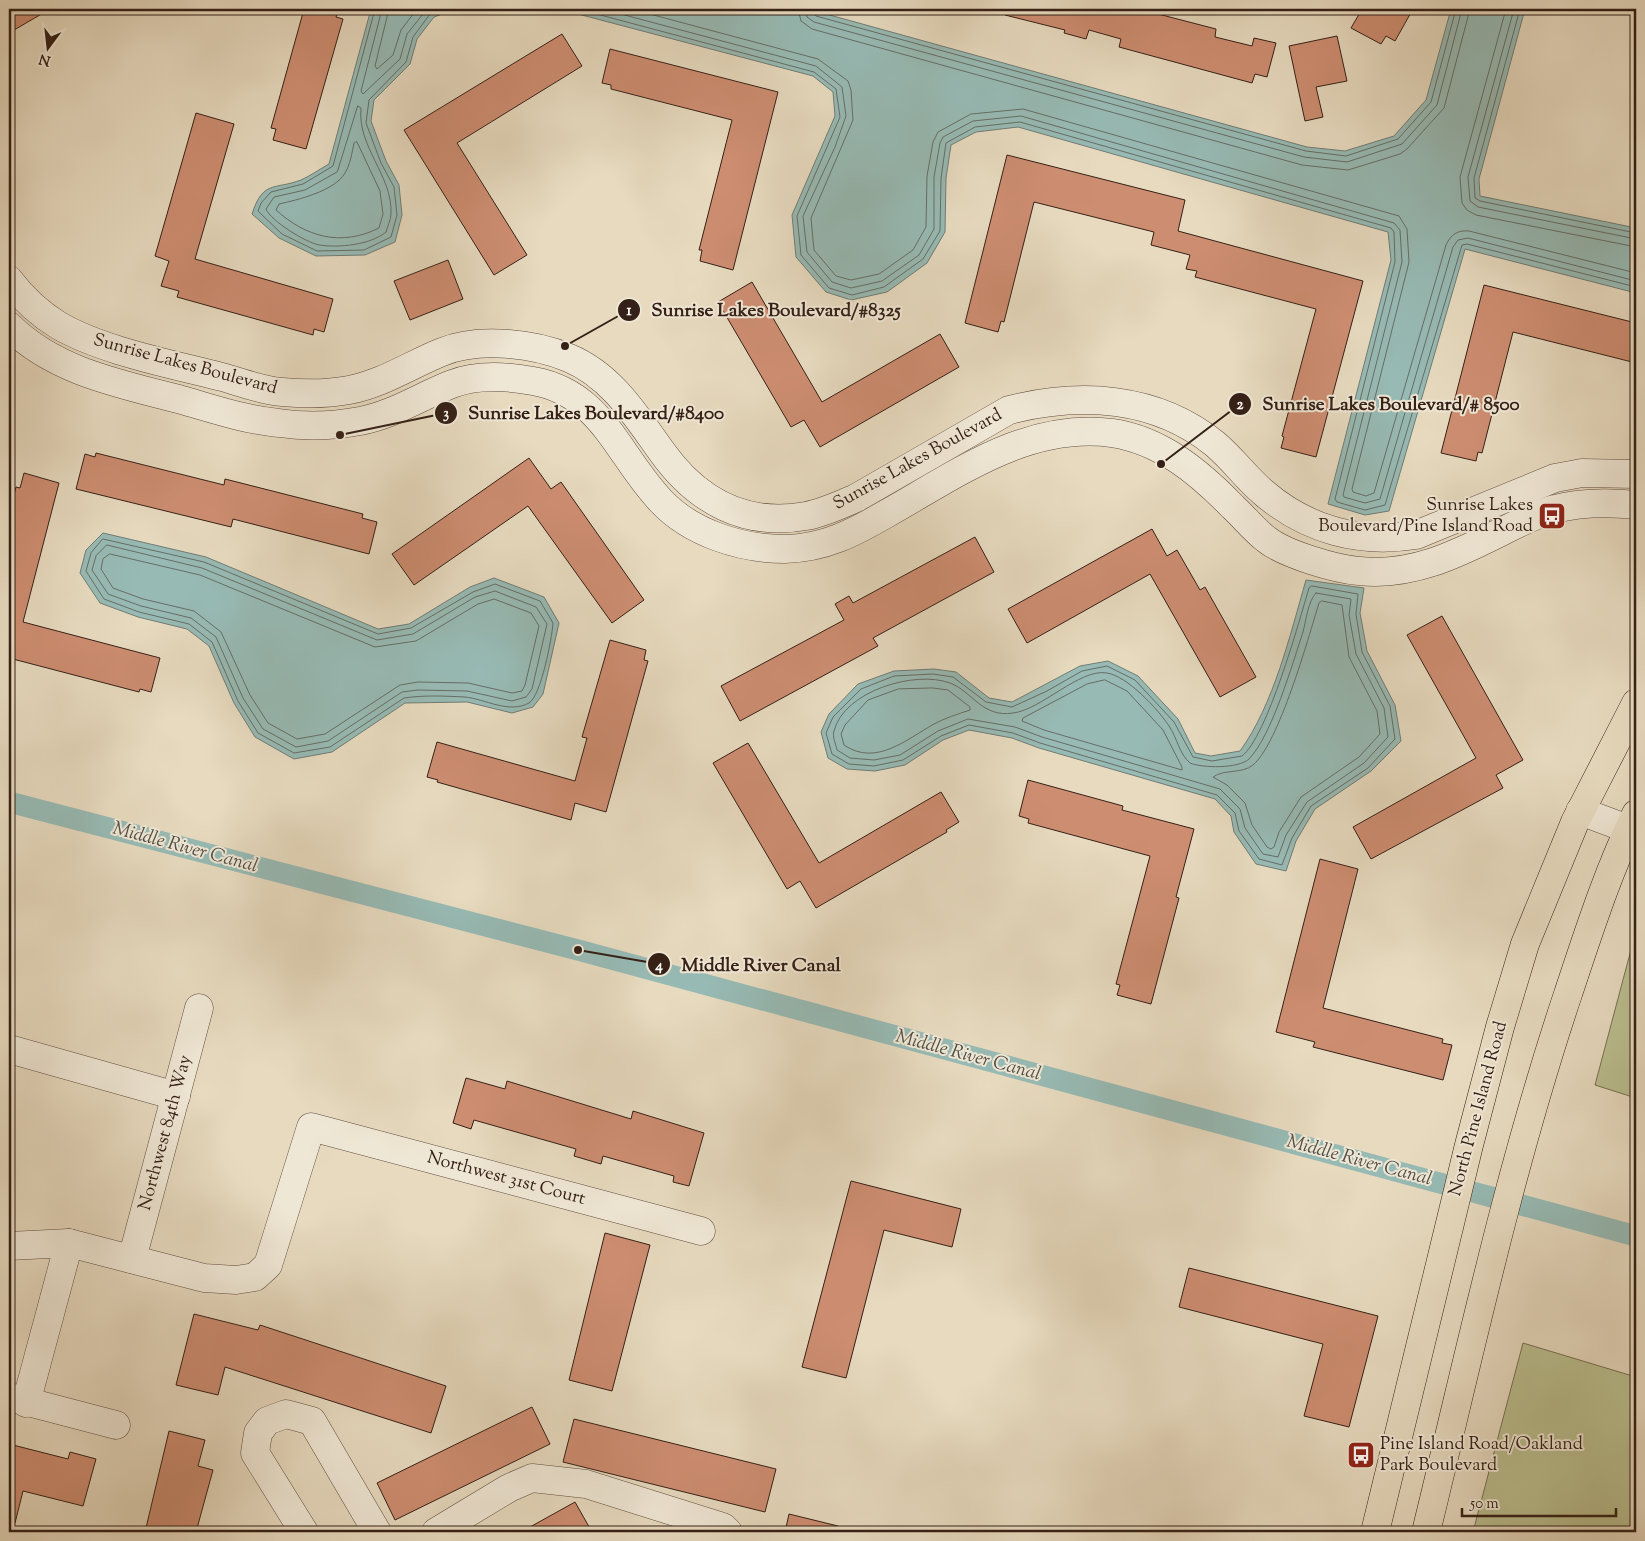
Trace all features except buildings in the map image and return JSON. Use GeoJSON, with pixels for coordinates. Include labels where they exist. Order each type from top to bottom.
{"type":"FeatureCollection","features":[{"type":"Feature","properties":{"kind":"main road","name":"North Pine Island Road"},"geometry":{"type":"LineString","coordinates":[[1375,1532],[1469,1145],[1500,1027],[1525,944],[1580,811],[1636,703]]}},
{"type":"Feature","properties":{"kind":"main road"},"geometry":{"type":"LineString","coordinates":[[1426,1532],[1519,1155],[1552,1042],[1579,960],[1634,825]]}},
{"type":"Feature","properties":{"kind":"street","name":"Sunrise Lakes Boulevard"},"geometry":{"type":"LineString","coordinates":[[9,280],[30,304],[57,324],[80,336],[123,351],[280,392],[325,393],[352,390],[380,380],[444,351],[472,346],[509,345],[569,358],[607,382],[637,416],[663,454],[690,486],[710,499],[756,517],[793,518],[829,510],[856,498],[1009,410],[1035,404],[1074,399],[1125,402],[1176,420],[1214,444],[1263,493],[1294,515],[1329,530],[1366,538],[1392,538],[1416,535],[1555,478],[1582,473],[1636,474]]}},
{"type":"Feature","properties":{"kind":"street","name":"Sunrise Lakes Boulevard"},"geometry":{"type":"LineString","coordinates":[[9,326],[53,360],[75,370],[211,408],[277,423],[327,425],[366,420],[409,404],[453,384],[472,379],[501,376],[547,383],[565,390],[586,405],[606,426],[662,503],[684,520],[705,531],[728,541],[750,546],[784,549],[815,546],[846,537],[1001,450],[1046,435],[1083,431],[1140,439],[1181,461],[1208,482],[1268,542],[1320,563],[1360,572],[1422,567],[1461,552],[1530,517],[1553,509],[1594,503],[1636,505]]}},
{"type":"Feature","properties":{"kind":"street"},"geometry":{"type":"LineString","coordinates":[[1580,811],[1634,825]]}},
{"type":"Feature","properties":{"kind":"street","name":"Northwest 84th Way"},"geometry":{"type":"LineString","coordinates":[[132,1259],[199,1008]]}},
{"type":"Feature","properties":{"kind":"street"},"geometry":{"type":"LineString","coordinates":[[9,1049],[176,1096]]}},
{"type":"Feature","properties":{"kind":"street","name":"Northwest 31st Court"},"geometry":{"type":"LineString","coordinates":[[132,1259],[204,1278],[236,1280],[255,1277],[268,1265],[311,1127],[701,1231]]}},
{"type":"Feature","properties":{"kind":"street"},"geometry":{"type":"LineString","coordinates":[[9,1246],[69,1242],[132,1259]]}},
{"type":"Feature","properties":{"kind":"street"},"geometry":{"type":"LineString","coordinates":[[69,1242],[17,1400],[116,1425]]}},
{"type":"Feature","properties":{"kind":"street"},"geometry":{"type":"LineString","coordinates":[[304,1532],[255,1453],[258,1432],[267,1421],[286,1414],[312,1421],[377,1532]]}},
{"type":"Feature","properties":{"kind":"street"},"geometry":{"type":"LineString","coordinates":[[436,1532],[509,1488],[532,1478],[586,1484],[722,1527],[728,1532]]}},
{"type":"Feature","properties":{"kind":"green space"},"geometry":{"type":"Polygon","coordinates":[[[1636,931],[1636,1098],[1595,1085],[1636,931]]]}},
{"type":"Feature","properties":{"kind":"green space"},"geometry":{"type":"Polygon","coordinates":[[[1523,1343],[1636,1377],[1636,1532],[1473,1532],[1523,1343]]]}},
{"type":"Feature","properties":{"kind":"water"},"geometry":{"type":"Polygon","coordinates":[[[371,9],[456,9],[434,17],[417,39],[410,64],[374,100],[371,121],[386,161],[399,185],[402,215],[395,242],[365,255],[316,256],[279,238],[252,214],[256,203],[265,191],[301,180],[329,164],[371,9]]]}},
{"type":"Feature","properties":{"kind":"water"},"geometry":{"type":"Polygon","coordinates":[[[559,9],[808,9],[1307,147],[1345,151],[1394,136],[1426,100],[1451,9],[1525,9],[1479,179],[1480,196],[1636,228],[1636,293],[1465,249],[1389,511],[1365,515],[1328,504],[1391,260],[1388,232],[1018,127],[976,132],[951,145],[946,178],[945,232],[927,263],[887,292],[851,300],[826,292],[796,257],[792,215],[835,116],[833,92],[813,76],[559,9]]]}},
{"type":"Feature","properties":{"kind":"water"},"geometry":{"type":"Polygon","coordinates":[[[103,533],[206,557],[378,629],[409,624],[470,587],[494,578],[544,597],[559,623],[543,694],[533,707],[512,713],[467,702],[405,703],[332,752],[294,759],[255,737],[234,703],[209,646],[187,629],[138,617],[100,603],[80,573],[86,550],[103,533]]]}},
{"type":"Feature","properties":{"kind":"water"},"geometry":{"type":"Polygon","coordinates":[[[1306,580],[1364,588],[1360,613],[1367,651],[1395,705],[1401,741],[1371,771],[1315,809],[1296,841],[1286,871],[1256,864],[1234,832],[1231,816],[1215,799],[1039,748],[1012,738],[969,730],[943,740],[905,765],[875,771],[847,769],[828,758],[821,732],[829,714],[858,684],[894,671],[934,669],[956,672],[989,698],[1012,702],[1080,666],[1108,661],[1138,676],[1178,719],[1195,753],[1211,756],[1240,751],[1252,732],[1272,691],[1306,580]]]}},
{"type":"Feature","properties":{"kind":"waterway","name":"Middle River Canal"},"geometry":{"type":"LineString","coordinates":[[9,802],[578,950],[1636,1236]]}},
{"type":"Feature","properties":{"kind":"place","name":"Sunrise Lakes Boulevard/#8325"},"geometry":{"type":"Point","coordinates":[565,346]}},
{"type":"Feature","properties":{"kind":"place","name":"Sunrise Lakes Boulevard/#8400"},"geometry":{"type":"Point","coordinates":[340,435]}},
{"type":"Feature","properties":{"kind":"place","name":"Sunrise Lakes Boulevard/# 8500"},"geometry":{"type":"Point","coordinates":[1161,464]}},
{"type":"Feature","properties":{"kind":"place","name":"Sunrise Lakes Boulevard/Pine Island Road"},"geometry":{"type":"Point","coordinates":[1552,516]}},
{"type":"Feature","properties":{"kind":"place","name":"Middle River Canal"},"geometry":{"type":"Point","coordinates":[578,950]}},
{"type":"Feature","properties":{"kind":"place","name":"Pine Island Road/Oakland Park Boulevard"},"geometry":{"type":"Point","coordinates":[1361,1455]}}]}
